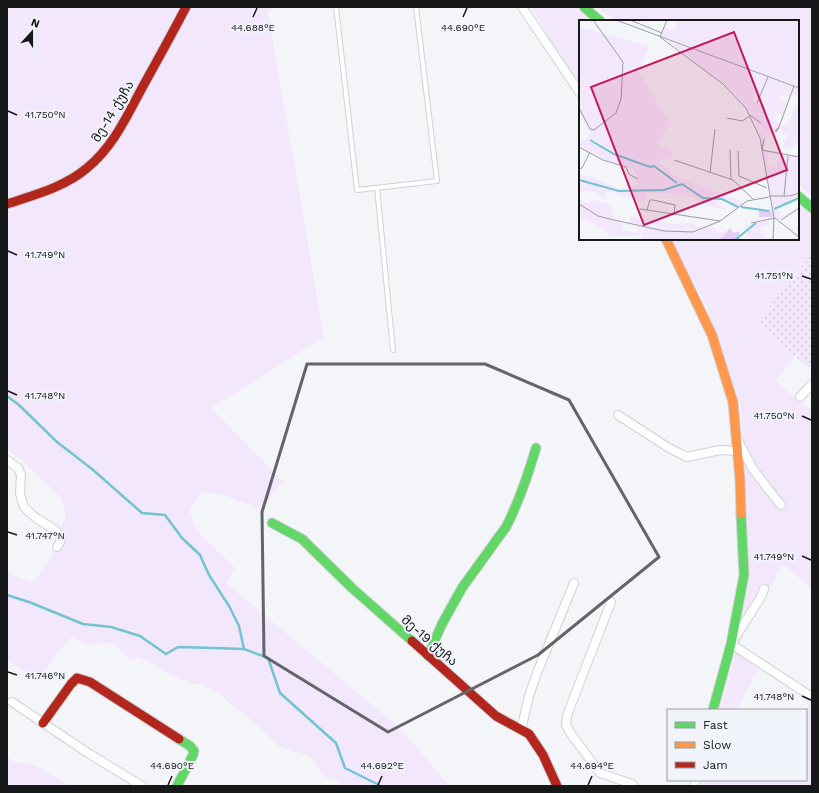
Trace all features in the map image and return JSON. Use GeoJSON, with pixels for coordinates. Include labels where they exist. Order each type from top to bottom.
{"type":"FeatureCollection","features":[{"type":"Feature","properties":{"kind":"street","name":"მე-14 ქუჩა"},"geometry":{"type":"LineString","coordinates":[[7,204],[49,190],[76,176],[105,151],[127,116],[186,7]]}},
{"type":"Feature","properties":{"kind":"street"},"geometry":{"type":"LineString","coordinates":[[522,7],[579,92]]}},
{"type":"Feature","properties":{"kind":"street"},"geometry":{"type":"LineString","coordinates":[[584,7],[599,20]]}},
{"type":"Feature","properties":{"kind":"street"},"geometry":{"type":"LineString","coordinates":[[799,197],[812,208]]}},
{"type":"Feature","properties":{"kind":"street"},"geometry":{"type":"LineString","coordinates":[[666,240],[712,335],[733,402],[740,480],[744,576],[731,644],[713,709]]}},
{"type":"Feature","properties":{"kind":"street"},"geometry":{"type":"LineString","coordinates":[[800,397],[812,384]]}},
{"type":"Feature","properties":{"kind":"street"},"geometry":{"type":"LineString","coordinates":[[618,415],[669,448],[687,457],[720,450],[737,451]]}},
{"type":"Feature","properties":{"kind":"street"},"geometry":{"type":"LineString","coordinates":[[736,436],[754,469],[781,505]]}},
{"type":"Feature","properties":{"kind":"street"},"geometry":{"type":"LineString","coordinates":[[428,656],[442,624],[462,588],[506,527],[526,482],[536,448]]}},
{"type":"Feature","properties":{"kind":"street"},"geometry":{"type":"LineString","coordinates":[[7,460],[18,468],[21,475],[20,494],[24,506],[36,518],[55,530],[61,536],[57,547]]}},
{"type":"Feature","properties":{"kind":"street","name":"მე-19 ქუჩა"},"geometry":{"type":"LineString","coordinates":[[272,523],[302,539],[352,588],[496,716],[529,734],[543,754],[557,786]]}},
{"type":"Feature","properties":{"kind":"street"},"geometry":{"type":"LineString","coordinates":[[521,730],[536,673],[574,583]]}},
{"type":"Feature","properties":{"kind":"street"},"geometry":{"type":"LineString","coordinates":[[731,644],[761,597],[764,589]]}},
{"type":"Feature","properties":{"kind":"street"},"geometry":{"type":"LineString","coordinates":[[611,602],[571,705],[567,716],[566,725],[600,773],[634,786]]}},
{"type":"Feature","properties":{"kind":"street"},"geometry":{"type":"LineString","coordinates":[[731,644],[812,697]]}},
{"type":"Feature","properties":{"kind":"street"},"geometry":{"type":"LineString","coordinates":[[44,723],[71,684],[77,678],[90,682],[194,750],[193,755],[177,786]]}},
{"type":"Feature","properties":{"kind":"street"},"geometry":{"type":"LineString","coordinates":[[12,702],[88,753],[142,786]]}},
{"type":"Feature","properties":{"kind":"lane"},"geometry":{"type":"LineString","coordinates":[[336,7],[357,190],[437,181],[416,7]]}},
{"type":"Feature","properties":{"kind":"lane"},"geometry":{"type":"LineString","coordinates":[[378,188],[393,350]]}},
{"type":"Feature","properties":{"kind":"highlighted area"},"geometry":{"type":"Polygon","coordinates":[[[307,364],[485,364],[569,400],[659,557],[538,655],[388,732],[264,656],[262,512],[307,364]]]}},
{"type":"Feature","properties":{"kind":"shaded area"},"geometry":{"type":"Polygon","coordinates":[[[7,7],[273,7],[268,12],[324,337],[211,408],[283,481],[262,509],[223,495],[202,492],[189,510],[197,531],[235,568],[226,583],[401,729],[449,786],[341,786],[340,781],[325,777],[317,767],[312,757],[280,747],[255,723],[226,700],[223,695],[200,684],[192,684],[164,671],[148,661],[136,657],[131,661],[114,643],[99,643],[89,646],[72,637],[57,654],[39,679],[7,661],[7,573],[33,583],[51,557],[66,515],[60,497],[20,458],[7,449],[7,7]]]}},
{"type":"Feature","properties":{"kind":"shaded area"},"geometry":{"type":"Polygon","coordinates":[[[531,7],[577,7],[592,20],[579,20],[579,88],[531,7]]]}},
{"type":"Feature","properties":{"kind":"shaded area"},"geometry":{"type":"Polygon","coordinates":[[[598,7],[812,7],[812,197],[799,185],[799,20],[614,20],[598,7]]]}},
{"type":"Feature","properties":{"kind":"shaded area"},"geometry":{"type":"Polygon","coordinates":[[[799,203],[812,214],[812,254],[758,321],[795,356],[775,381],[812,411],[812,589],[783,564],[739,644],[812,693],[812,786],[700,786],[702,781],[807,781],[807,709],[806,709],[811,701],[759,668],[737,709],[720,709],[737,646],[749,578],[741,405],[705,302],[669,240],[799,240],[799,203]]]}},
{"type":"Feature","properties":{"kind":"shaded area"},"geometry":{"type":"Polygon","coordinates":[[[812,254],[812,370],[758,321],[812,254]]]}},
{"type":"Feature","properties":{"kind":"shaded area"},"geometry":{"type":"Polygon","coordinates":[[[7,757],[13,761],[37,766],[69,786],[7,786],[7,757]]]}},
{"type":"Feature","properties":{"kind":"waterway"},"geometry":{"type":"LineString","coordinates":[[7,396],[19,405],[57,442],[92,469],[142,513],[165,515],[182,538],[200,555],[209,575],[229,606],[239,626],[244,649]]}},
{"type":"Feature","properties":{"kind":"waterway"},"geometry":{"type":"LineString","coordinates":[[7,595],[29,602],[83,624],[111,627],[140,636],[166,654],[178,647],[244,649],[268,658],[280,693],[336,743],[345,768],[381,786]]}},
{"type":"Feature","properties":{"kind":"traffic: fast"},"geometry":{"type":"LineString","coordinates":[[584,7],[599,20]]}},
{"type":"Feature","properties":{"kind":"traffic: fast"},"geometry":{"type":"LineString","coordinates":[[799,197],[812,208]]}},
{"type":"Feature","properties":{"kind":"traffic: fast"},"geometry":{"type":"LineString","coordinates":[[428,656],[442,624],[462,588],[506,527],[523,488],[536,448]]}},
{"type":"Feature","properties":{"kind":"traffic: fast"},"geometry":{"type":"LineString","coordinates":[[713,709],[731,644],[744,575],[741,514]]}},
{"type":"Feature","properties":{"kind":"traffic: fast"},"geometry":{"type":"LineString","coordinates":[[272,523],[302,539],[352,588],[412,641]]}},
{"type":"Feature","properties":{"kind":"traffic: fast"},"geometry":{"type":"LineString","coordinates":[[177,786],[194,751],[190,746],[179,739]]}},
{"type":"Feature","properties":{"kind":"traffic: slow"},"geometry":{"type":"LineString","coordinates":[[666,240],[712,335],[733,402],[740,480],[741,514]]}},
{"type":"Feature","properties":{"kind":"traffic: jam"},"geometry":{"type":"LineString","coordinates":[[7,204],[38,194],[59,185],[78,175],[96,160],[119,131],[186,7]]}},
{"type":"Feature","properties":{"kind":"traffic: jam"},"geometry":{"type":"LineString","coordinates":[[412,641],[496,716],[529,734],[543,755],[557,786]]}},
{"type":"Feature","properties":{"kind":"traffic: jam"},"geometry":{"type":"LineString","coordinates":[[43,723],[77,678],[90,682],[179,739]]}}]}
